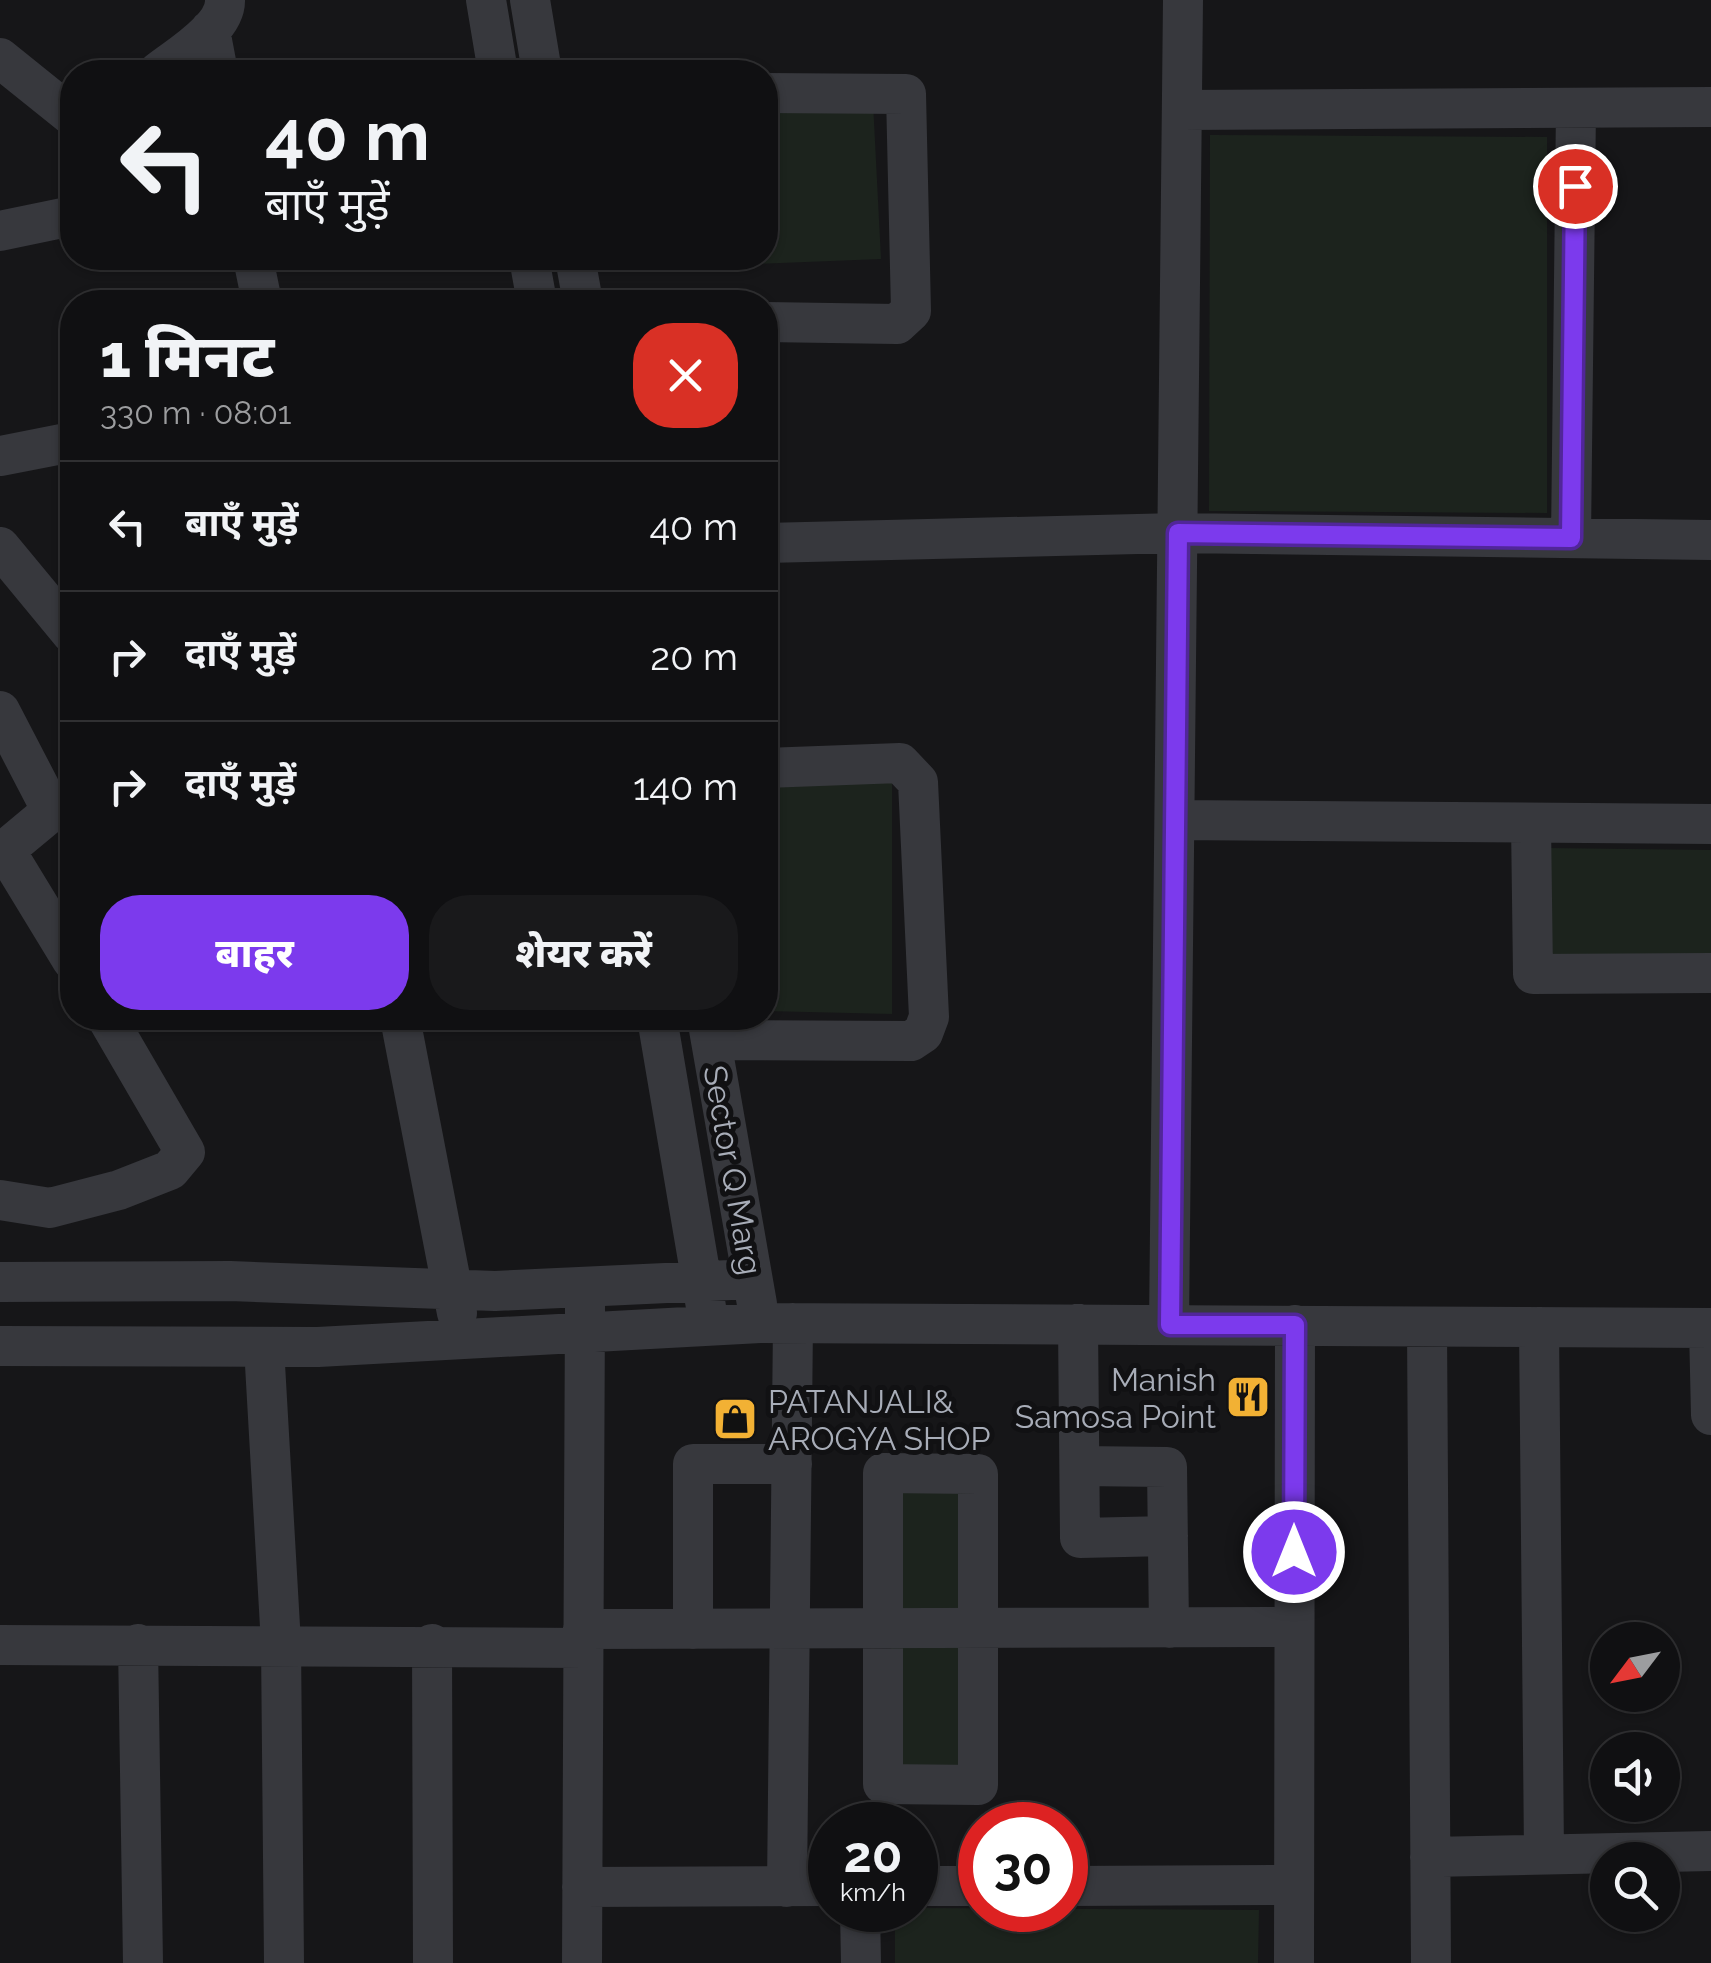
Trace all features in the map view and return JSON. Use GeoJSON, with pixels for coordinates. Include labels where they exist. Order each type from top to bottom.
{"type":"FeatureCollection","features":[{"type":"Feature","properties":{"kind":"street"},"geometry":{"type":"LineString","coordinates":[[486,0],[496,60]]}},
{"type":"Feature","properties":{"kind":"street"},"geometry":{"type":"LineString","coordinates":[[530,0],[540,60]]}},
{"type":"Feature","properties":{"kind":"street"},"geometry":{"type":"LineString","coordinates":[[1170,1325],[1183,0]]}},
{"type":"Feature","properties":{"kind":"street"},"geometry":{"type":"LineString","coordinates":[[170,60],[217,15]]}},
{"type":"Feature","properties":{"kind":"street"},"geometry":{"type":"LineString","coordinates":[[217,15],[218,60]]}},
{"type":"Feature","properties":{"kind":"street"},"geometry":{"type":"LineString","coordinates":[[0,58],[60,106]]}},
{"type":"Feature","properties":{"kind":"street"},"geometry":{"type":"LineString","coordinates":[[778,93],[906,94],[910,310],[897,324],[778,322]]}},
{"type":"Feature","properties":{"kind":"street"},"geometry":{"type":"LineString","coordinates":[[1182,110],[1711,107]]}},
{"type":"Feature","properties":{"kind":"street"},"geometry":{"type":"LineString","coordinates":[[1571,538],[1576,108]]}},
{"type":"Feature","properties":{"kind":"street"},"geometry":{"type":"LineString","coordinates":[[0,199],[16,228],[60,219]]}},
{"type":"Feature","properties":{"kind":"street"},"geometry":{"type":"LineString","coordinates":[[0,456],[60,444]]}},
{"type":"Feature","properties":{"kind":"street"},"geometry":{"type":"LineString","coordinates":[[778,543],[1178,533],[1711,540]]}},
{"type":"Feature","properties":{"kind":"street"},"geometry":{"type":"LineString","coordinates":[[0,547],[60,620]]}},
{"type":"Feature","properties":{"kind":"street"},"geometry":{"type":"LineString","coordinates":[[0,711],[52,811],[5,850],[60,940]]}},
{"type":"Feature","properties":{"kind":"street"},"geometry":{"type":"LineString","coordinates":[[726,1030],[911,1041],[923,1032],[929,1017],[918,782],[900,764],[778,768]]}},
{"type":"Feature","properties":{"kind":"street"},"geometry":{"type":"LineString","coordinates":[[1175,820],[1711,824]]}},
{"type":"Feature","properties":{"kind":"street"},"geometry":{"type":"LineString","coordinates":[[1532,823],[1532,974],[1711,973]]}},
{"type":"Feature","properties":{"kind":"street"},"geometry":{"type":"LineString","coordinates":[[0,1200],[50,1208],[119,1190],[170,1170],[184,1152],[115,1030]]}},
{"type":"Feature","properties":{"kind":"street"},"geometry":{"type":"LineString","coordinates":[[402,1030],[461,1339]]}},
{"type":"Feature","properties":{"kind":"street"},"geometry":{"type":"LineString","coordinates":[[660,1030],[709,1325]]}},
{"type":"Feature","properties":{"kind":"street","name":"Sector Q Marg"},"geometry":{"type":"LineString","coordinates":[[709,1030],[752,1279],[776,1323],[792,1464],[788,1886]]}},
{"type":"Feature","properties":{"kind":"street"},"geometry":{"type":"LineString","coordinates":[[4,1275],[452,1289],[585,1288],[752,1279]]}},
{"type":"Feature","properties":{"kind":"street"},"geometry":{"type":"LineString","coordinates":[[582,1963],[585,1288]]}},
{"type":"Feature","properties":{"kind":"street"},"geometry":{"type":"LineString","coordinates":[[0,1346],[264,1346],[776,1323],[1710,1328],[1711,1416]]}},
{"type":"Feature","properties":{"kind":"street"},"geometry":{"type":"LineString","coordinates":[[1078,1324],[1080,1538],[1168,1536]]}},
{"type":"Feature","properties":{"kind":"street"},"geometry":{"type":"LineString","coordinates":[[1294,1963],[1295,1325]]}},
{"type":"Feature","properties":{"kind":"street"},"geometry":{"type":"LineString","coordinates":[[1427,1326],[1432,1963]]}},
{"type":"Feature","properties":{"kind":"street"},"geometry":{"type":"LineString","coordinates":[[1539,1327],[1544,1854]]}},
{"type":"Feature","properties":{"kind":"street"},"geometry":{"type":"LineString","coordinates":[[264,1346],[282,1644],[284,1963]]}},
{"type":"Feature","properties":{"kind":"street"},"geometry":{"type":"LineString","coordinates":[[693,1629],[694,1464],[792,1464]]}},
{"type":"Feature","properties":{"kind":"street"},"geometry":{"type":"LineString","coordinates":[[1080,1466],[1167,1466],[1168,1628]]}},
{"type":"Feature","properties":{"kind":"street"},"geometry":{"type":"LineString","coordinates":[[884,1473],[978,1474],[978,1628],[978,1784],[883,1784],[884,1473]]}},
{"type":"Feature","properties":{"kind":"street"},"geometry":{"type":"LineString","coordinates":[[0,1644],[432,1644],[583,1639],[693,1629],[1294,1627]]}},
{"type":"Feature","properties":{"kind":"street"},"geometry":{"type":"LineString","coordinates":[[138,1644],[143,1963]]}},
{"type":"Feature","properties":{"kind":"street"},"geometry":{"type":"LineString","coordinates":[[432,1644],[432,1963]]}},
{"type":"Feature","properties":{"kind":"street"},"geometry":{"type":"LineString","coordinates":[[1430,1857],[1711,1852]]}},
{"type":"Feature","properties":{"kind":"street"},"geometry":{"type":"LineString","coordinates":[[1088,1886],[1294,1885]]}},
{"type":"Feature","properties":{"kind":"street"},"geometry":{"type":"LineString","coordinates":[[582,1887],[808,1886]]}},
{"type":"Feature","properties":{"kind":"street"},"geometry":{"type":"LineString","coordinates":[[860,1932],[861,1963]]}},
{"type":"Feature","properties":{"kind":"shaded area"},"geometry":{"type":"Polygon","coordinates":[[[873,102],[881,259],[778,263],[778,106],[873,102]]]}},
{"type":"Feature","properties":{"kind":"shaded area"},"geometry":{"type":"Polygon","coordinates":[[[1210,135],[1547,137],[1547,513],[1209,511],[1210,135]]]}},
{"type":"Feature","properties":{"kind":"shaded area"},"geometry":{"type":"Polygon","coordinates":[[[892,779],[892,1014],[778,1011],[778,781],[892,779]]]}},
{"type":"Feature","properties":{"kind":"shaded area"},"geometry":{"type":"Polygon","coordinates":[[[1547,848],[1711,850],[1711,956],[1546,954],[1547,848]]]}},
{"type":"Feature","properties":{"kind":"shaded area"},"geometry":{"type":"Polygon","coordinates":[[[894,1481],[969,1481],[970,1611],[895,1612],[894,1481]]]}},
{"type":"Feature","properties":{"kind":"shaded area"},"geometry":{"type":"Polygon","coordinates":[[[891,1643],[966,1643],[967,1774],[892,1773],[891,1643]]]}},
{"type":"Feature","properties":{"kind":"shaded area"},"geometry":{"type":"Polygon","coordinates":[[[938,1908],[958,1908],[958,1932],[1088,1932],[1088,1909],[1259,1910],[1258,1963],[895,1963],[895,1932],[938,1932],[938,1908]]]}},
{"type":"Feature","properties":{"kind":"place","name":"Manish Samosa Point"},"geometry":{"type":"Point","coordinates":[1248,1397]}},
{"type":"Feature","properties":{"kind":"place","name":"PATANJALI& AROGYA SHOP"},"geometry":{"type":"Point","coordinates":[735,1419]}},
{"type":"Feature","properties":{"kind":"route"},"geometry":{"type":"LineString","coordinates":[[1294,1552],[1295,1325],[1170,1325],[1178,533],[1571,538],[1575,186]]}}]}
